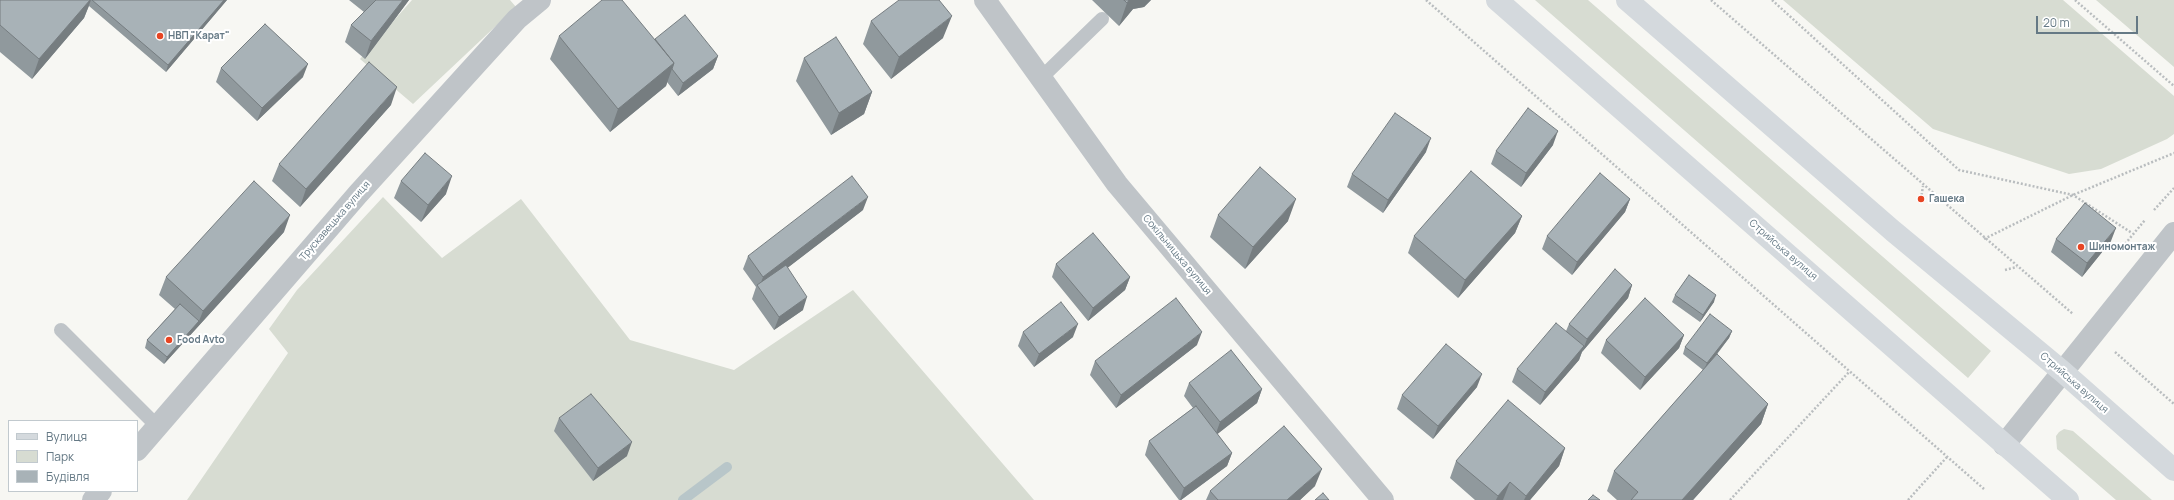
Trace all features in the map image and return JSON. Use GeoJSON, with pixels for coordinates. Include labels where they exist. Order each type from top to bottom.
{"type":"FeatureCollection","features":[{"type":"Feature","properties":{"kind":"main road","name":"Стрийська вулиця"},"geometry":{"type":"LineString","coordinates":[[1497,0],[2068,500]]}},
{"type":"Feature","properties":{"kind":"main road","name":"Стрийська вулиця"},"geometry":{"type":"LineString","coordinates":[[1627,0],[1893,231],[2063,372],[2174,470]]}},
{"type":"Feature","properties":{"kind":"street","name":"Трускавецька вулиця"},"geometry":{"type":"LineString","coordinates":[[138,449],[358,194],[517,19],[540,0]]}},
{"type":"Feature","properties":{"kind":"street","name":"Сокільницька вулиця"},"geometry":{"type":"LineString","coordinates":[[985,0],[1117,184],[1383,500]]}},
{"type":"Feature","properties":{"kind":"street"},"geometry":{"type":"LineString","coordinates":[[2004,444],[2174,233]]}},
{"type":"Feature","properties":{"kind":"street"},"geometry":{"type":"LineString","coordinates":[[93,500],[100,492]]}},
{"type":"Feature","properties":{"kind":"lane"},"geometry":{"type":"LineString","coordinates":[[1041,78],[1102,19]]}},
{"type":"Feature","properties":{"kind":"lane"},"geometry":{"type":"LineString","coordinates":[[61,330],[158,427]]}},
{"type":"Feature","properties":{"kind":"path"},"geometry":{"type":"LineString","coordinates":[[1426,0],[1984,489]]}},
{"type":"Feature","properties":{"kind":"path"},"geometry":{"type":"LineString","coordinates":[[1711,0],[2074,315]]}},
{"type":"Feature","properties":{"kind":"path"},"geometry":{"type":"LineString","coordinates":[[1772,0],[1959,170],[2074,195],[2160,251]]}},
{"type":"Feature","properties":{"kind":"path"},"geometry":{"type":"LineString","coordinates":[[2075,0],[2174,86]]}},
{"type":"Feature","properties":{"kind":"path"},"geometry":{"type":"LineString","coordinates":[[1984,238],[2074,195],[2174,153]]}},
{"type":"Feature","properties":{"kind":"path"},"geometry":{"type":"LineString","coordinates":[[1921,199],[1923,185]]}},
{"type":"Feature","properties":{"kind":"path"},"geometry":{"type":"LineString","coordinates":[[2005,270],[2018,267]]}},
{"type":"Feature","properties":{"kind":"path"},"geometry":{"type":"LineString","coordinates":[[2113,351],[2174,404]]}},
{"type":"Feature","properties":{"kind":"path"},"geometry":{"type":"LineString","coordinates":[[1730,500],[1849,372]]}},
{"type":"Feature","properties":{"kind":"path"},"geometry":{"type":"LineString","coordinates":[[1908,500],[1947,457]]}},
{"type":"Feature","properties":{"kind":"green space"},"geometry":{"type":"Polygon","coordinates":[[[412,0],[510,0],[516,7],[413,104],[360,59],[412,0]]]}},
{"type":"Feature","properties":{"kind":"green space"},"geometry":{"type":"Polygon","coordinates":[[[1535,0],[1588,0],[1991,351],[1968,378],[1535,0]]]}},
{"type":"Feature","properties":{"kind":"green space"},"geometry":{"type":"Polygon","coordinates":[[[1783,0],[2063,0],[2174,96],[2174,134],[2167,139],[2101,169],[2069,174],[1933,129],[1783,0]]]}},
{"type":"Feature","properties":{"kind":"green space"},"geometry":{"type":"Polygon","coordinates":[[[2096,0],[2174,0],[2174,67],[2096,0]]]}},
{"type":"Feature","properties":{"kind":"green space"},"geometry":{"type":"Polygon","coordinates":[[[383,197],[442,258],[521,199],[630,340],[734,370],[853,290],[1034,500],[187,500],[288,353],[269,329],[297,290],[383,197]]]}},
{"type":"Feature","properties":{"kind":"green space"},"geometry":{"type":"Polygon","coordinates":[[[2064,429],[2073,431],[2152,500],[2116,500],[2057,449],[2056,436],[2064,429]]]}},
{"type":"Feature","properties":{"kind":"building"},"geometry":{"type":"Polygon","coordinates":[[[0,0],[90,0],[39,59],[0,25],[0,0]]]}},
{"type":"Feature","properties":{"kind":"building","name":"НВП \"Карат\""},"geometry":{"type":"Polygon","coordinates":[[[92,0],[224,0],[168,65],[92,0]]]}},
{"type":"Feature","properties":{"kind":"building"},"geometry":{"type":"Polygon","coordinates":[[[376,0],[403,0],[371,41],[351,25],[376,0]]]}},
{"type":"Feature","properties":{"kind":"building"},"geometry":{"type":"Polygon","coordinates":[[[602,0],[622,0],[674,63],[618,109],[559,36],[602,0]]]}},
{"type":"Feature","properties":{"kind":"building"},"geometry":{"type":"Polygon","coordinates":[[[899,0],[939,0],[952,16],[899,57],[871,21],[899,0]]]}},
{"type":"Feature","properties":{"kind":"building"},"geometry":{"type":"Polygon","coordinates":[[[685,15],[718,56],[683,83],[672,69],[674,63],[655,39],[685,15]]]}},
{"type":"Feature","properties":{"kind":"building"},"geometry":{"type":"Polygon","coordinates":[[[265,24],[308,64],[262,108],[221,68],[265,24]]]}},
{"type":"Feature","properties":{"kind":"building"},"geometry":{"type":"Polygon","coordinates":[[[836,37],[872,92],[839,113],[804,58],[836,37]]]}},
{"type":"Feature","properties":{"kind":"building"},"geometry":{"type":"Polygon","coordinates":[[[369,62],[397,87],[306,189],[279,164],[369,62]]]}},
{"type":"Feature","properties":{"kind":"building"},"geometry":{"type":"Polygon","coordinates":[[[1528,108],[1558,131],[1526,173],[1496,151],[1528,108]]]}},
{"type":"Feature","properties":{"kind":"building"},"geometry":{"type":"Polygon","coordinates":[[[1395,113],[1431,138],[1388,200],[1352,174],[1395,113]]]}},
{"type":"Feature","properties":{"kind":"building"},"geometry":{"type":"Polygon","coordinates":[[[425,153],[452,176],[428,205],[401,181],[425,153]]]}},
{"type":"Feature","properties":{"kind":"building"},"geometry":{"type":"Polygon","coordinates":[[[1260,167],[1296,199],[1253,247],[1218,215],[1260,167]]]}},
{"type":"Feature","properties":{"kind":"building"},"geometry":{"type":"Polygon","coordinates":[[[1471,171],[1522,216],[1465,280],[1414,236],[1471,171]]]}},
{"type":"Feature","properties":{"kind":"building"},"geometry":{"type":"Polygon","coordinates":[[[1600,173],[1630,199],[1577,262],[1547,236],[1600,173]]]}},
{"type":"Feature","properties":{"kind":"building"},"geometry":{"type":"Polygon","coordinates":[[[852,176],[868,197],[763,277],[748,256],[852,176]]]}},
{"type":"Feature","properties":{"kind":"building"},"geometry":{"type":"Polygon","coordinates":[[[254,181],[290,215],[203,311],[166,277],[254,181]]]}},
{"type":"Feature","properties":{"kind":"building","name":"Шиномонтаж"},"geometry":{"type":"Polygon","coordinates":[[[2085,203],[2116,228],[2087,263],[2056,239],[2085,203]]]}},
{"type":"Feature","properties":{"kind":"building"},"geometry":{"type":"Polygon","coordinates":[[[1093,233],[1130,277],[1093,308],[1056,264],[1093,233]]]}},
{"type":"Feature","properties":{"kind":"building"},"geometry":{"type":"Polygon","coordinates":[[[786,265],[807,297],[779,317],[757,285],[786,265]]]}},
{"type":"Feature","properties":{"kind":"building"},"geometry":{"type":"Polygon","coordinates":[[[1615,269],[1632,285],[1587,339],[1569,324],[1615,269]]]}},
{"type":"Feature","properties":{"kind":"building"},"geometry":{"type":"Polygon","coordinates":[[[1689,275],[1716,295],[1703,315],[1675,295],[1689,275]]]}},
{"type":"Feature","properties":{"kind":"building"},"geometry":{"type":"Polygon","coordinates":[[[1176,298],[1202,332],[1121,395],[1095,361],[1176,298]]]}},
{"type":"Feature","properties":{"kind":"building"},"geometry":{"type":"Polygon","coordinates":[[[1645,298],[1684,335],[1645,377],[1606,340],[1645,298]]]}},
{"type":"Feature","properties":{"kind":"building"},"geometry":{"type":"Polygon","coordinates":[[[1061,302],[1078,324],[1039,354],[1023,332],[1061,302]]]}},
{"type":"Feature","properties":{"kind":"building"},"geometry":{"type":"Polygon","coordinates":[[[180,304],[199,321],[167,357],[147,340],[180,304]]]}},
{"type":"Feature","properties":{"kind":"building"},"geometry":{"type":"Polygon","coordinates":[[[1710,314],[1732,331],[1707,363],[1685,347],[1710,314]]]}},
{"type":"Feature","properties":{"kind":"building"},"geometry":{"type":"Polygon","coordinates":[[[1556,323],[1584,346],[1545,392],[1517,369],[1556,323]]]}},
{"type":"Feature","properties":{"kind":"building"},"geometry":{"type":"Polygon","coordinates":[[[1446,344],[1482,374],[1438,426],[1402,395],[1446,344]]]}},
{"type":"Feature","properties":{"kind":"building"},"geometry":{"type":"Polygon","coordinates":[[[1231,350],[1262,389],[1220,422],[1189,383],[1231,350]]]}},
{"type":"Feature","properties":{"kind":"building"},"geometry":{"type":"Polygon","coordinates":[[[1717,354],[1768,404],[1682,500],[1631,500],[1638,492],[1614,471],[1717,354]]]}},
{"type":"Feature","properties":{"kind":"building"},"geometry":{"type":"Polygon","coordinates":[[[591,394],[632,442],[598,468],[559,418],[591,394]]]}},
{"type":"Feature","properties":{"kind":"building"},"geometry":{"type":"Polygon","coordinates":[[[1508,400],[1565,448],[1526,496],[1510,482],[1498,496],[1456,461],[1508,400]]]}},
{"type":"Feature","properties":{"kind":"building"},"geometry":{"type":"Polygon","coordinates":[[[1196,406],[1232,453],[1184,488],[1149,441],[1196,406]]]}},
{"type":"Feature","properties":{"kind":"building"},"geometry":{"type":"Polygon","coordinates":[[[1284,426],[1322,469],[1287,500],[1218,500],[1210,491],[1284,426]]]}},
{"type":"Feature","properties":{"kind":"building"},"geometry":{"type":"Polygon","coordinates":[[[1323,493],[1329,500],[1315,500],[1323,493]]]}},
{"type":"Feature","properties":{"kind":"building"},"geometry":{"type":"Polygon","coordinates":[[[1593,495],[1600,500],[1588,500],[1593,495]]]}},
{"type":"Feature","properties":{"kind":"waterway"},"geometry":{"type":"LineString","coordinates":[[683,500],[727,467]]}},
{"type":"Feature","properties":{"kind":"place","name":"НВП \"Карат\""},"geometry":{"type":"Point","coordinates":[160,36]}},
{"type":"Feature","properties":{"kind":"place","name":"Гашека"},"geometry":{"type":"Point","coordinates":[1921,199]}},
{"type":"Feature","properties":{"kind":"place","name":"Шиномонтаж"},"geometry":{"type":"Point","coordinates":[2081,247]}},
{"type":"Feature","properties":{"kind":"place","name":"Food Avto"},"geometry":{"type":"Point","coordinates":[169,340]}}]}
